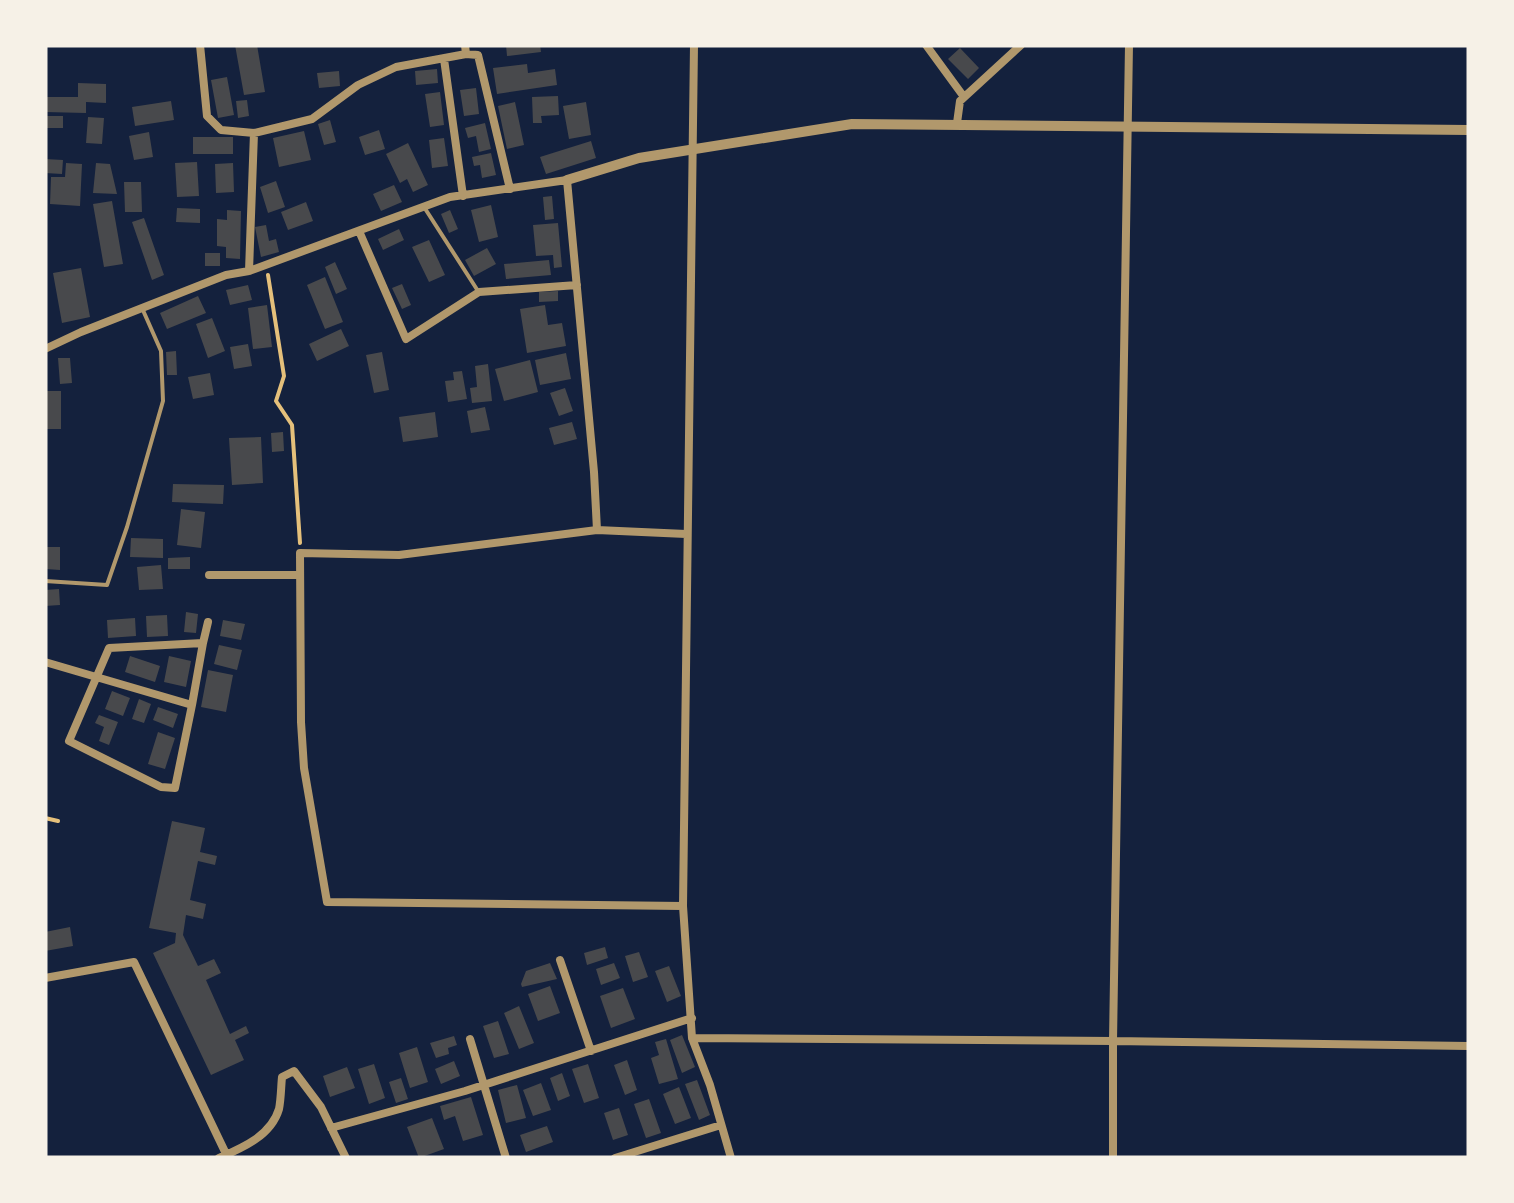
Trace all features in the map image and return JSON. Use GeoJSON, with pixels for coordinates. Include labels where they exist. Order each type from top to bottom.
{"type":"FeatureCollection","features":[{"type":"Feature","properties":{"kind":"street"},"geometry":{"type":"LineString","coordinates":[[200,45],[206,116],[222,130],[254,134],[312,118],[358,85],[396,67],[444,59],[466,50],[478,55],[510,189]]}},
{"type":"Feature","properties":{"kind":"street"},"geometry":{"type":"LineString","coordinates":[[694,45],[683,906],[692,1038],[731,1158]]}},
{"type":"Feature","properties":{"kind":"street"},"geometry":{"type":"LineString","coordinates":[[926,45],[964,97]]}},
{"type":"Feature","properties":{"kind":"street"},"geometry":{"type":"LineString","coordinates":[[957,123],[960,101],[1021,45]]}},
{"type":"Feature","properties":{"kind":"street"},"geometry":{"type":"LineString","coordinates":[[1113,1158],[1128,45]]}},
{"type":"Feature","properties":{"kind":"street"},"geometry":{"type":"LineString","coordinates":[[444,59],[462,196]]}},
{"type":"Feature","properties":{"kind":"street"},"geometry":{"type":"LineString","coordinates":[[45,349],[226,274],[249,272],[450,197],[566,180],[638,158],[694,148],[852,124],[1469,130]]}},
{"type":"Feature","properties":{"kind":"street"},"geometry":{"type":"LineString","coordinates":[[249,272],[254,134]]}},
{"type":"Feature","properties":{"kind":"street"},"geometry":{"type":"LineString","coordinates":[[566,180],[597,530]]}},
{"type":"Feature","properties":{"kind":"street"},"geometry":{"type":"LineString","coordinates":[[359,231],[406,339],[479,292],[577,284]]}},
{"type":"Feature","properties":{"kind":"street"},"geometry":{"type":"LineString","coordinates":[[683,906],[328,902],[304,768],[300,553],[399,555],[597,530],[686,534]]}},
{"type":"Feature","properties":{"kind":"street"},"geometry":{"type":"LineString","coordinates":[[210,576],[300,574]]}},
{"type":"Feature","properties":{"kind":"street"},"geometry":{"type":"LineString","coordinates":[[203,643],[109,648],[69,741],[160,787],[175,788],[208,622]]}},
{"type":"Feature","properties":{"kind":"street"},"geometry":{"type":"LineString","coordinates":[[45,662],[192,705]]}},
{"type":"Feature","properties":{"kind":"street"},"geometry":{"type":"LineString","coordinates":[[560,960],[591,1051]]}},
{"type":"Feature","properties":{"kind":"street"},"geometry":{"type":"LineString","coordinates":[[45,978],[134,962],[224,1157],[255,1141],[268,1128],[278,1111],[282,1077],[294,1070],[321,1107],[346,1158]]}},
{"type":"Feature","properties":{"kind":"street"},"geometry":{"type":"LineString","coordinates":[[331,1128],[692,1018]]}},
{"type":"Feature","properties":{"kind":"street"},"geometry":{"type":"LineString","coordinates":[[692,1038],[1469,1046]]}},
{"type":"Feature","properties":{"kind":"street"},"geometry":{"type":"LineString","coordinates":[[470,1039],[506,1158]]}},
{"type":"Feature","properties":{"kind":"street"},"geometry":{"type":"LineString","coordinates":[[615,1158],[722,1125]]}},
{"type":"Feature","properties":{"kind":"lane"},"geometry":{"type":"LineString","coordinates":[[424,208],[479,292]]}},
{"type":"Feature","properties":{"kind":"lane"},"geometry":{"type":"LineString","coordinates":[[45,581],[107,584],[162,401],[162,351],[142,308]]}},
{"type":"Feature","properties":{"kind":"path"},"geometry":{"type":"LineString","coordinates":[[266,265],[284,376],[276,401],[292,425],[300,553]]}},
{"type":"Feature","properties":{"kind":"path"},"geometry":{"type":"LineString","coordinates":[[45,818],[58,821]]}},
{"type":"Feature","properties":{"kind":"building"},"geometry":{"type":"Polygon","coordinates":[[[235,45],[257,45],[265,92],[244,95],[235,45]]]}},
{"type":"Feature","properties":{"kind":"building"},"geometry":{"type":"Polygon","coordinates":[[[506,45],[540,45],[541,52],[507,56],[506,45]]]}},
{"type":"Feature","properties":{"kind":"building"},"geometry":{"type":"Polygon","coordinates":[[[960,48],[979,68],[968,79],[948,59],[960,48]]]}},
{"type":"Feature","properties":{"kind":"building"},"geometry":{"type":"Polygon","coordinates":[[[527,64],[528,73],[555,69],[557,85],[497,94],[493,68],[527,64]]]}},
{"type":"Feature","properties":{"kind":"building"},"geometry":{"type":"Polygon","coordinates":[[[437,69],[438,83],[416,85],[415,71],[437,69]]]}},
{"type":"Feature","properties":{"kind":"building"},"geometry":{"type":"Polygon","coordinates":[[[339,71],[340,86],[319,88],[317,73],[339,71]]]}},
{"type":"Feature","properties":{"kind":"building"},"geometry":{"type":"Polygon","coordinates":[[[227,77],[234,115],[218,118],[211,80],[227,77]]]}},
{"type":"Feature","properties":{"kind":"building"},"geometry":{"type":"Polygon","coordinates":[[[78,83],[106,84],[106,103],[86,102],[86,113],[45,112],[45,97],[78,97],[78,83]]]}},
{"type":"Feature","properties":{"kind":"building"},"geometry":{"type":"Polygon","coordinates":[[[476,88],[479,114],[464,116],[460,90],[476,88]]]}},
{"type":"Feature","properties":{"kind":"building"},"geometry":{"type":"Polygon","coordinates":[[[440,92],[444,125],[430,127],[425,94],[440,92]]]}},
{"type":"Feature","properties":{"kind":"building"},"geometry":{"type":"Polygon","coordinates":[[[558,96],[559,115],[541,116],[542,123],[533,123],[532,97],[558,96]]]}},
{"type":"Feature","properties":{"kind":"building"},"geometry":{"type":"Polygon","coordinates":[[[247,100],[249,116],[238,118],[236,101],[247,100]]]}},
{"type":"Feature","properties":{"kind":"building"},"geometry":{"type":"Polygon","coordinates":[[[171,101],[174,120],[135,126],[132,107],[171,101]]]}},
{"type":"Feature","properties":{"kind":"building"},"geometry":{"type":"Polygon","coordinates":[[[515,102],[524,145],[507,149],[498,106],[515,102]]]}},
{"type":"Feature","properties":{"kind":"building"},"geometry":{"type":"Polygon","coordinates":[[[586,102],[591,135],[569,139],[563,106],[586,102]]]}},
{"type":"Feature","properties":{"kind":"building"},"geometry":{"type":"Polygon","coordinates":[[[45,116],[63,116],[63,128],[45,128],[45,116]]]}},
{"type":"Feature","properties":{"kind":"building"},"geometry":{"type":"Polygon","coordinates":[[[88,117],[104,118],[102,144],[86,143],[88,117]]]}},
{"type":"Feature","properties":{"kind":"building"},"geometry":{"type":"Polygon","coordinates":[[[330,120],[336,142],[324,145],[318,124],[330,120]]]}},
{"type":"Feature","properties":{"kind":"building"},"geometry":{"type":"Polygon","coordinates":[[[485,123],[491,149],[479,152],[476,136],[468,138],[465,128],[485,123]]]}},
{"type":"Feature","properties":{"kind":"building"},"geometry":{"type":"Polygon","coordinates":[[[379,130],[385,149],[365,155],[359,137],[379,130]]]}},
{"type":"Feature","properties":{"kind":"building"},"geometry":{"type":"Polygon","coordinates":[[[304,131],[311,160],[279,167],[273,138],[304,131]]]}},
{"type":"Feature","properties":{"kind":"building"},"geometry":{"type":"Polygon","coordinates":[[[149,132],[153,157],[134,160],[129,136],[149,132]]]}},
{"type":"Feature","properties":{"kind":"building"},"geometry":{"type":"Polygon","coordinates":[[[193,137],[233,137],[233,154],[193,154],[193,137]]]}},
{"type":"Feature","properties":{"kind":"building"},"geometry":{"type":"Polygon","coordinates":[[[444,138],[448,166],[432,168],[429,140],[444,138]]]}},
{"type":"Feature","properties":{"kind":"building"},"geometry":{"type":"Polygon","coordinates":[[[591,141],[596,158],[546,174],[540,157],[591,141]]]}},
{"type":"Feature","properties":{"kind":"building"},"geometry":{"type":"Polygon","coordinates":[[[408,143],[428,185],[413,192],[407,179],[400,183],[386,154],[408,143]]]}},
{"type":"Feature","properties":{"kind":"building"},"geometry":{"type":"Polygon","coordinates":[[[491,153],[496,175],[482,178],[480,165],[474,166],[472,157],[491,153]]]}},
{"type":"Feature","properties":{"kind":"building"},"geometry":{"type":"Polygon","coordinates":[[[45,159],[63,160],[62,174],[45,173],[45,159]]]}},
{"type":"Feature","properties":{"kind":"building"},"geometry":{"type":"Polygon","coordinates":[[[197,162],[199,196],[177,197],[175,163],[197,162]]]}},
{"type":"Feature","properties":{"kind":"building"},"geometry":{"type":"Polygon","coordinates":[[[66,163],[82,164],[80,206],[50,204],[51,177],[65,177],[66,163]]]}},
{"type":"Feature","properties":{"kind":"building"},"geometry":{"type":"Polygon","coordinates":[[[96,163],[110,164],[117,194],[93,193],[96,163]]]}},
{"type":"Feature","properties":{"kind":"building"},"geometry":{"type":"Polygon","coordinates":[[[233,163],[234,192],[216,193],[215,164],[233,163]]]}},
{"type":"Feature","properties":{"kind":"building"},"geometry":{"type":"Polygon","coordinates":[[[276,181],[285,207],[268,213],[260,187],[276,181]]]}},
{"type":"Feature","properties":{"kind":"building"},"geometry":{"type":"Polygon","coordinates":[[[124,182],[141,182],[142,212],[125,212],[124,182]]]}},
{"type":"Feature","properties":{"kind":"building"},"geometry":{"type":"Polygon","coordinates":[[[394,185],[402,202],[381,211],[373,194],[394,185]]]}},
{"type":"Feature","properties":{"kind":"building"},"geometry":{"type":"Polygon","coordinates":[[[552,196],[554,219],[545,220],[543,197],[552,196]]]}},
{"type":"Feature","properties":{"kind":"building"},"geometry":{"type":"Polygon","coordinates":[[[112,201],[123,264],[104,267],[93,204],[112,201]]]}},
{"type":"Feature","properties":{"kind":"building"},"geometry":{"type":"Polygon","coordinates":[[[306,202],[313,221],[288,230],[281,212],[306,202]]]}},
{"type":"Feature","properties":{"kind":"building"},"geometry":{"type":"Polygon","coordinates":[[[491,205],[498,237],[479,242],[471,210],[491,205]]]}},
{"type":"Feature","properties":{"kind":"building"},"geometry":{"type":"Polygon","coordinates":[[[177,208],[200,209],[200,223],[176,222],[177,208]]]}},
{"type":"Feature","properties":{"kind":"building"},"geometry":{"type":"Polygon","coordinates":[[[227,210],[241,211],[240,259],[226,258],[226,247],[217,246],[217,219],[227,220],[227,210]]]}},
{"type":"Feature","properties":{"kind":"building"},"geometry":{"type":"Polygon","coordinates":[[[450,210],[458,229],[449,233],[441,214],[450,210]]]}},
{"type":"Feature","properties":{"kind":"building"},"geometry":{"type":"Polygon","coordinates":[[[144,218],[164,275],[152,280],[132,222],[144,218]]]}},
{"type":"Feature","properties":{"kind":"building"},"geometry":{"type":"Polygon","coordinates":[[[558,223],[562,267],[554,268],[553,255],[536,256],[533,225],[558,223]]]}},
{"type":"Feature","properties":{"kind":"building"},"geometry":{"type":"Polygon","coordinates":[[[266,225],[269,241],[276,239],[279,252],[261,257],[255,227],[266,225]]]}},
{"type":"Feature","properties":{"kind":"building"},"geometry":{"type":"Polygon","coordinates":[[[399,229],[404,240],[383,250],[378,239],[399,229]]]}},
{"type":"Feature","properties":{"kind":"building"},"geometry":{"type":"Polygon","coordinates":[[[429,240],[445,275],[429,282],[412,247],[429,240]]]}},
{"type":"Feature","properties":{"kind":"building"},"geometry":{"type":"Polygon","coordinates":[[[487,248],[496,264],[474,276],[465,260],[487,248]]]}},
{"type":"Feature","properties":{"kind":"building"},"geometry":{"type":"Polygon","coordinates":[[[205,253],[220,253],[220,266],[205,266],[205,253]]]}},
{"type":"Feature","properties":{"kind":"building"},"geometry":{"type":"Polygon","coordinates":[[[549,260],[551,275],[506,279],[504,264],[549,260]]]}},
{"type":"Feature","properties":{"kind":"building"},"geometry":{"type":"Polygon","coordinates":[[[335,262],[347,289],[336,294],[325,267],[335,262]]]}},
{"type":"Feature","properties":{"kind":"building"},"geometry":{"type":"Polygon","coordinates":[[[81,268],[90,317],[62,323],[53,273],[81,268]]]}},
{"type":"Feature","properties":{"kind":"building"},"geometry":{"type":"Polygon","coordinates":[[[325,277],[343,322],[325,329],[307,285],[325,277]]]}},
{"type":"Feature","properties":{"kind":"building"},"geometry":{"type":"Polygon","coordinates":[[[402,284],[411,305],[402,309],[392,288],[402,284]]]}},
{"type":"Feature","properties":{"kind":"building"},"geometry":{"type":"Polygon","coordinates":[[[248,285],[252,300],[230,305],[226,290],[248,285]]]}},
{"type":"Feature","properties":{"kind":"building"},"geometry":{"type":"Polygon","coordinates":[[[558,291],[558,301],[539,302],[539,292],[558,291]]]}},
{"type":"Feature","properties":{"kind":"building"},"geometry":{"type":"Polygon","coordinates":[[[198,296],[206,313],[167,329],[160,313],[198,296]]]}},
{"type":"Feature","properties":{"kind":"building"},"geometry":{"type":"Polygon","coordinates":[[[267,305],[272,347],[253,349],[248,308],[267,305]]]}},
{"type":"Feature","properties":{"kind":"building"},"geometry":{"type":"Polygon","coordinates":[[[545,305],[548,325],[562,323],[566,346],[527,353],[520,309],[545,305]]]}},
{"type":"Feature","properties":{"kind":"building"},"geometry":{"type":"Polygon","coordinates":[[[212,318],[225,351],[208,358],[196,324],[212,318]]]}},
{"type":"Feature","properties":{"kind":"building"},"geometry":{"type":"Polygon","coordinates":[[[341,329],[349,346],[317,361],[309,344],[341,329]]]}},
{"type":"Feature","properties":{"kind":"building"},"geometry":{"type":"Polygon","coordinates":[[[248,344],[252,366],[234,369],[230,347],[248,344]]]}},
{"type":"Feature","properties":{"kind":"building"},"geometry":{"type":"Polygon","coordinates":[[[176,351],[177,375],[167,375],[166,352],[176,351]]]}},
{"type":"Feature","properties":{"kind":"building"},"geometry":{"type":"Polygon","coordinates":[[[382,352],[389,390],[374,393],[366,355],[382,352]]]}},
{"type":"Feature","properties":{"kind":"building"},"geometry":{"type":"Polygon","coordinates":[[[566,353],[571,379],[540,385],[535,360],[566,353]]]}},
{"type":"Feature","properties":{"kind":"building"},"geometry":{"type":"Polygon","coordinates":[[[58,358],[70,358],[72,383],[60,384],[58,358]]]}},
{"type":"Feature","properties":{"kind":"building"},"geometry":{"type":"Polygon","coordinates":[[[530,360],[538,392],[504,401],[495,369],[530,360]]]}},
{"type":"Feature","properties":{"kind":"building"},"geometry":{"type":"Polygon","coordinates":[[[488,364],[492,401],[472,403],[470,388],[477,387],[475,366],[488,364]]]}},
{"type":"Feature","properties":{"kind":"building"},"geometry":{"type":"Polygon","coordinates":[[[462,371],[467,399],[448,402],[445,381],[454,380],[453,372],[462,371]]]}},
{"type":"Feature","properties":{"kind":"building"},"geometry":{"type":"Polygon","coordinates":[[[210,373],[214,395],[193,399],[188,377],[210,373]]]}},
{"type":"Feature","properties":{"kind":"building"},"geometry":{"type":"Polygon","coordinates":[[[565,388],[573,411],[559,416],[550,393],[565,388]]]}},
{"type":"Feature","properties":{"kind":"building"},"geometry":{"type":"Polygon","coordinates":[[[45,391],[61,391],[61,429],[45,429],[45,391]]]}},
{"type":"Feature","properties":{"kind":"building"},"geometry":{"type":"Polygon","coordinates":[[[485,407],[490,430],[471,433],[467,411],[485,407]]]}},
{"type":"Feature","properties":{"kind":"building"},"geometry":{"type":"Polygon","coordinates":[[[435,412],[438,437],[403,442],[399,417],[435,412]]]}},
{"type":"Feature","properties":{"kind":"building"},"geometry":{"type":"Polygon","coordinates":[[[572,422],[577,439],[554,445],[549,428],[572,422]]]}},
{"type":"Feature","properties":{"kind":"building"},"geometry":{"type":"Polygon","coordinates":[[[283,432],[284,451],[272,452],[271,433],[283,432]]]}},
{"type":"Feature","properties":{"kind":"building"},"geometry":{"type":"Polygon","coordinates":[[[261,437],[263,483],[232,485],[229,438],[261,437]]]}},
{"type":"Feature","properties":{"kind":"building"},"geometry":{"type":"Polygon","coordinates":[[[173,484],[224,485],[223,504],[172,502],[173,484]]]}},
{"type":"Feature","properties":{"kind":"building"},"geometry":{"type":"Polygon","coordinates":[[[181,509],[205,512],[201,548],[177,545],[181,509]]]}},
{"type":"Feature","properties":{"kind":"building"},"geometry":{"type":"Polygon","coordinates":[[[131,538],[163,539],[163,558],[130,557],[131,538]]]}},
{"type":"Feature","properties":{"kind":"building"},"geometry":{"type":"Polygon","coordinates":[[[47,547],[60,547],[60,570],[46,569],[47,547]]]}},
{"type":"Feature","properties":{"kind":"building"},"geometry":{"type":"Polygon","coordinates":[[[190,557],[190,569],[168,569],[168,558],[190,557]]]}},
{"type":"Feature","properties":{"kind":"building"},"geometry":{"type":"Polygon","coordinates":[[[161,565],[163,589],[139,590],[137,567],[161,565]]]}},
{"type":"Feature","properties":{"kind":"building"},"geometry":{"type":"Polygon","coordinates":[[[59,589],[60,605],[45,606],[45,590],[59,589]]]}},
{"type":"Feature","properties":{"kind":"building"},"geometry":{"type":"Polygon","coordinates":[[[186,612],[198,614],[196,633],[184,632],[186,612]]]}},
{"type":"Feature","properties":{"kind":"building"},"geometry":{"type":"Polygon","coordinates":[[[167,615],[168,636],[147,637],[146,616],[167,615]]]}},
{"type":"Feature","properties":{"kind":"building"},"geometry":{"type":"Polygon","coordinates":[[[135,618],[136,636],[108,638],[107,620],[135,618]]]}},
{"type":"Feature","properties":{"kind":"building"},"geometry":{"type":"Polygon","coordinates":[[[223,620],[245,624],[241,640],[220,636],[223,620]]]}},
{"type":"Feature","properties":{"kind":"building"},"geometry":{"type":"Polygon","coordinates":[[[219,645],[242,650],[237,670],[214,664],[219,645]]]}},
{"type":"Feature","properties":{"kind":"building"},"geometry":{"type":"Polygon","coordinates":[[[130,656],[160,666],[155,682],[125,672],[130,656]]]}},
{"type":"Feature","properties":{"kind":"building"},"geometry":{"type":"Polygon","coordinates":[[[169,656],[191,661],[186,687],[164,682],[169,656]]]}},
{"type":"Feature","properties":{"kind":"building"},"geometry":{"type":"Polygon","coordinates":[[[208,670],[233,675],[226,712],[201,707],[208,670]]]}},
{"type":"Feature","properties":{"kind":"building"},"geometry":{"type":"Polygon","coordinates":[[[112,691],[130,698],[123,716],[105,709],[112,691]]]}},
{"type":"Feature","properties":{"kind":"building"},"geometry":{"type":"Polygon","coordinates":[[[139,699],[151,704],[144,723],[132,719],[139,699]]]}},
{"type":"Feature","properties":{"kind":"building"},"geometry":{"type":"Polygon","coordinates":[[[158,707],[178,714],[173,728],[153,720],[158,707]]]}},
{"type":"Feature","properties":{"kind":"building"},"geometry":{"type":"Polygon","coordinates":[[[99,715],[118,722],[109,745],[99,741],[104,727],[95,723],[99,715]]]}},
{"type":"Feature","properties":{"kind":"building"},"geometry":{"type":"Polygon","coordinates":[[[158,732],[175,738],[165,769],[148,764],[158,732]]]}},
{"type":"Feature","properties":{"kind":"building"},"geometry":{"type":"Polygon","coordinates":[[[172,821],[205,828],[200,852],[217,856],[215,865],[198,861],[190,900],[206,904],[203,919],[186,915],[183,935],[198,966],[214,959],[221,973],[206,980],[230,1034],[246,1026],[249,1033],[235,1040],[244,1060],[211,1075],[153,953],[175,943],[176,933],[149,928],[172,821]]]}},
{"type":"Feature","properties":{"kind":"building"},"geometry":{"type":"Polygon","coordinates":[[[70,927],[73,946],[45,951],[45,932],[70,927]]]}},
{"type":"Feature","properties":{"kind":"building"},"geometry":{"type":"Polygon","coordinates":[[[605,947],[608,958],[587,965],[584,953],[605,947]]]}},
{"type":"Feature","properties":{"kind":"building"},"geometry":{"type":"Polygon","coordinates":[[[639,952],[648,977],[633,982],[625,956],[639,952]]]}},
{"type":"Feature","properties":{"kind":"building"},"geometry":{"type":"Polygon","coordinates":[[[550,963],[557,979],[522,987],[526,971],[550,963]]]}},
{"type":"Feature","properties":{"kind":"building"},"geometry":{"type":"Polygon","coordinates":[[[614,963],[620,978],[601,985],[596,969],[614,963]]]}},
{"type":"Feature","properties":{"kind":"building"},"geometry":{"type":"Polygon","coordinates":[[[669,966],[681,996],[667,1002],[655,971],[669,966]]]}},
{"type":"Feature","properties":{"kind":"building"},"geometry":{"type":"Polygon","coordinates":[[[550,986],[560,1013],[538,1021],[528,994],[550,986]]]}},
{"type":"Feature","properties":{"kind":"building"},"geometry":{"type":"Polygon","coordinates":[[[623,988],[635,1019],[611,1028],[600,996],[623,988]]]}},
{"type":"Feature","properties":{"kind":"building"},"geometry":{"type":"Polygon","coordinates":[[[519,1006],[534,1043],[519,1049],[504,1013],[519,1006]]]}},
{"type":"Feature","properties":{"kind":"building"},"geometry":{"type":"Polygon","coordinates":[[[498,1021],[509,1054],[494,1058],[483,1026],[498,1021]]]}},
{"type":"Feature","properties":{"kind":"building"},"geometry":{"type":"Polygon","coordinates":[[[682,1035],[695,1067],[682,1073],[670,1040],[682,1035]]]}},
{"type":"Feature","properties":{"kind":"building"},"geometry":{"type":"Polygon","coordinates":[[[454,1036],[457,1045],[448,1048],[449,1054],[436,1058],[430,1043],[454,1036]]]}},
{"type":"Feature","properties":{"kind":"building"},"geometry":{"type":"Polygon","coordinates":[[[666,1039],[678,1079],[659,1084],[651,1058],[659,1055],[655,1042],[666,1039]]]}},
{"type":"Feature","properties":{"kind":"building"},"geometry":{"type":"Polygon","coordinates":[[[417,1047],[428,1082],[410,1088],[399,1053],[417,1047]]]}},
{"type":"Feature","properties":{"kind":"building"},"geometry":{"type":"Polygon","coordinates":[[[627,1060],[637,1090],[625,1095],[614,1065],[627,1060]]]}},
{"type":"Feature","properties":{"kind":"building"},"geometry":{"type":"Polygon","coordinates":[[[454,1061],[460,1076],[441,1084],[435,1069],[454,1061]]]}},
{"type":"Feature","properties":{"kind":"building"},"geometry":{"type":"Polygon","coordinates":[[[374,1064],[385,1098],[369,1104],[358,1069],[374,1064]]]}},
{"type":"Feature","properties":{"kind":"building"},"geometry":{"type":"Polygon","coordinates":[[[588,1064],[599,1098],[584,1103],[572,1069],[588,1064]]]}},
{"type":"Feature","properties":{"kind":"building"},"geometry":{"type":"Polygon","coordinates":[[[347,1067],[355,1088],[330,1097],[323,1076],[347,1067]]]}},
{"type":"Feature","properties":{"kind":"building"},"geometry":{"type":"Polygon","coordinates":[[[562,1073],[570,1096],[558,1101],[550,1078],[562,1073]]]}},
{"type":"Feature","properties":{"kind":"building"},"geometry":{"type":"Polygon","coordinates":[[[401,1078],[408,1099],[396,1103],[389,1082],[401,1078]]]}},
{"type":"Feature","properties":{"kind":"building"},"geometry":{"type":"Polygon","coordinates":[[[697,1080],[710,1115],[699,1120],[685,1084],[697,1080]]]}},
{"type":"Feature","properties":{"kind":"building"},"geometry":{"type":"Polygon","coordinates":[[[541,1083],[551,1110],[533,1116],[523,1090],[541,1083]]]}},
{"type":"Feature","properties":{"kind":"building"},"geometry":{"type":"Polygon","coordinates":[[[517,1085],[526,1118],[506,1123],[498,1090],[517,1085]]]}},
{"type":"Feature","properties":{"kind":"building"},"geometry":{"type":"Polygon","coordinates":[[[679,1087],[691,1118],[675,1124],[663,1094],[679,1087]]]}},
{"type":"Feature","properties":{"kind":"building"},"geometry":{"type":"Polygon","coordinates":[[[471,1097],[483,1135],[463,1141],[455,1116],[444,1120],[440,1106],[471,1097]]]}},
{"type":"Feature","properties":{"kind":"building"},"geometry":{"type":"Polygon","coordinates":[[[649,1099],[661,1133],[646,1138],[634,1104],[649,1099]]]}},
{"type":"Feature","properties":{"kind":"building"},"geometry":{"type":"Polygon","coordinates":[[[619,1108],[628,1135],[613,1140],[604,1113],[619,1108]]]}},
{"type":"Feature","properties":{"kind":"building"},"geometry":{"type":"Polygon","coordinates":[[[432,1118],[444,1149],[419,1158],[407,1127],[432,1118]]]}},
{"type":"Feature","properties":{"kind":"building"},"geometry":{"type":"Polygon","coordinates":[[[547,1126],[553,1142],[526,1152],[520,1135],[547,1126]]]}}]}
